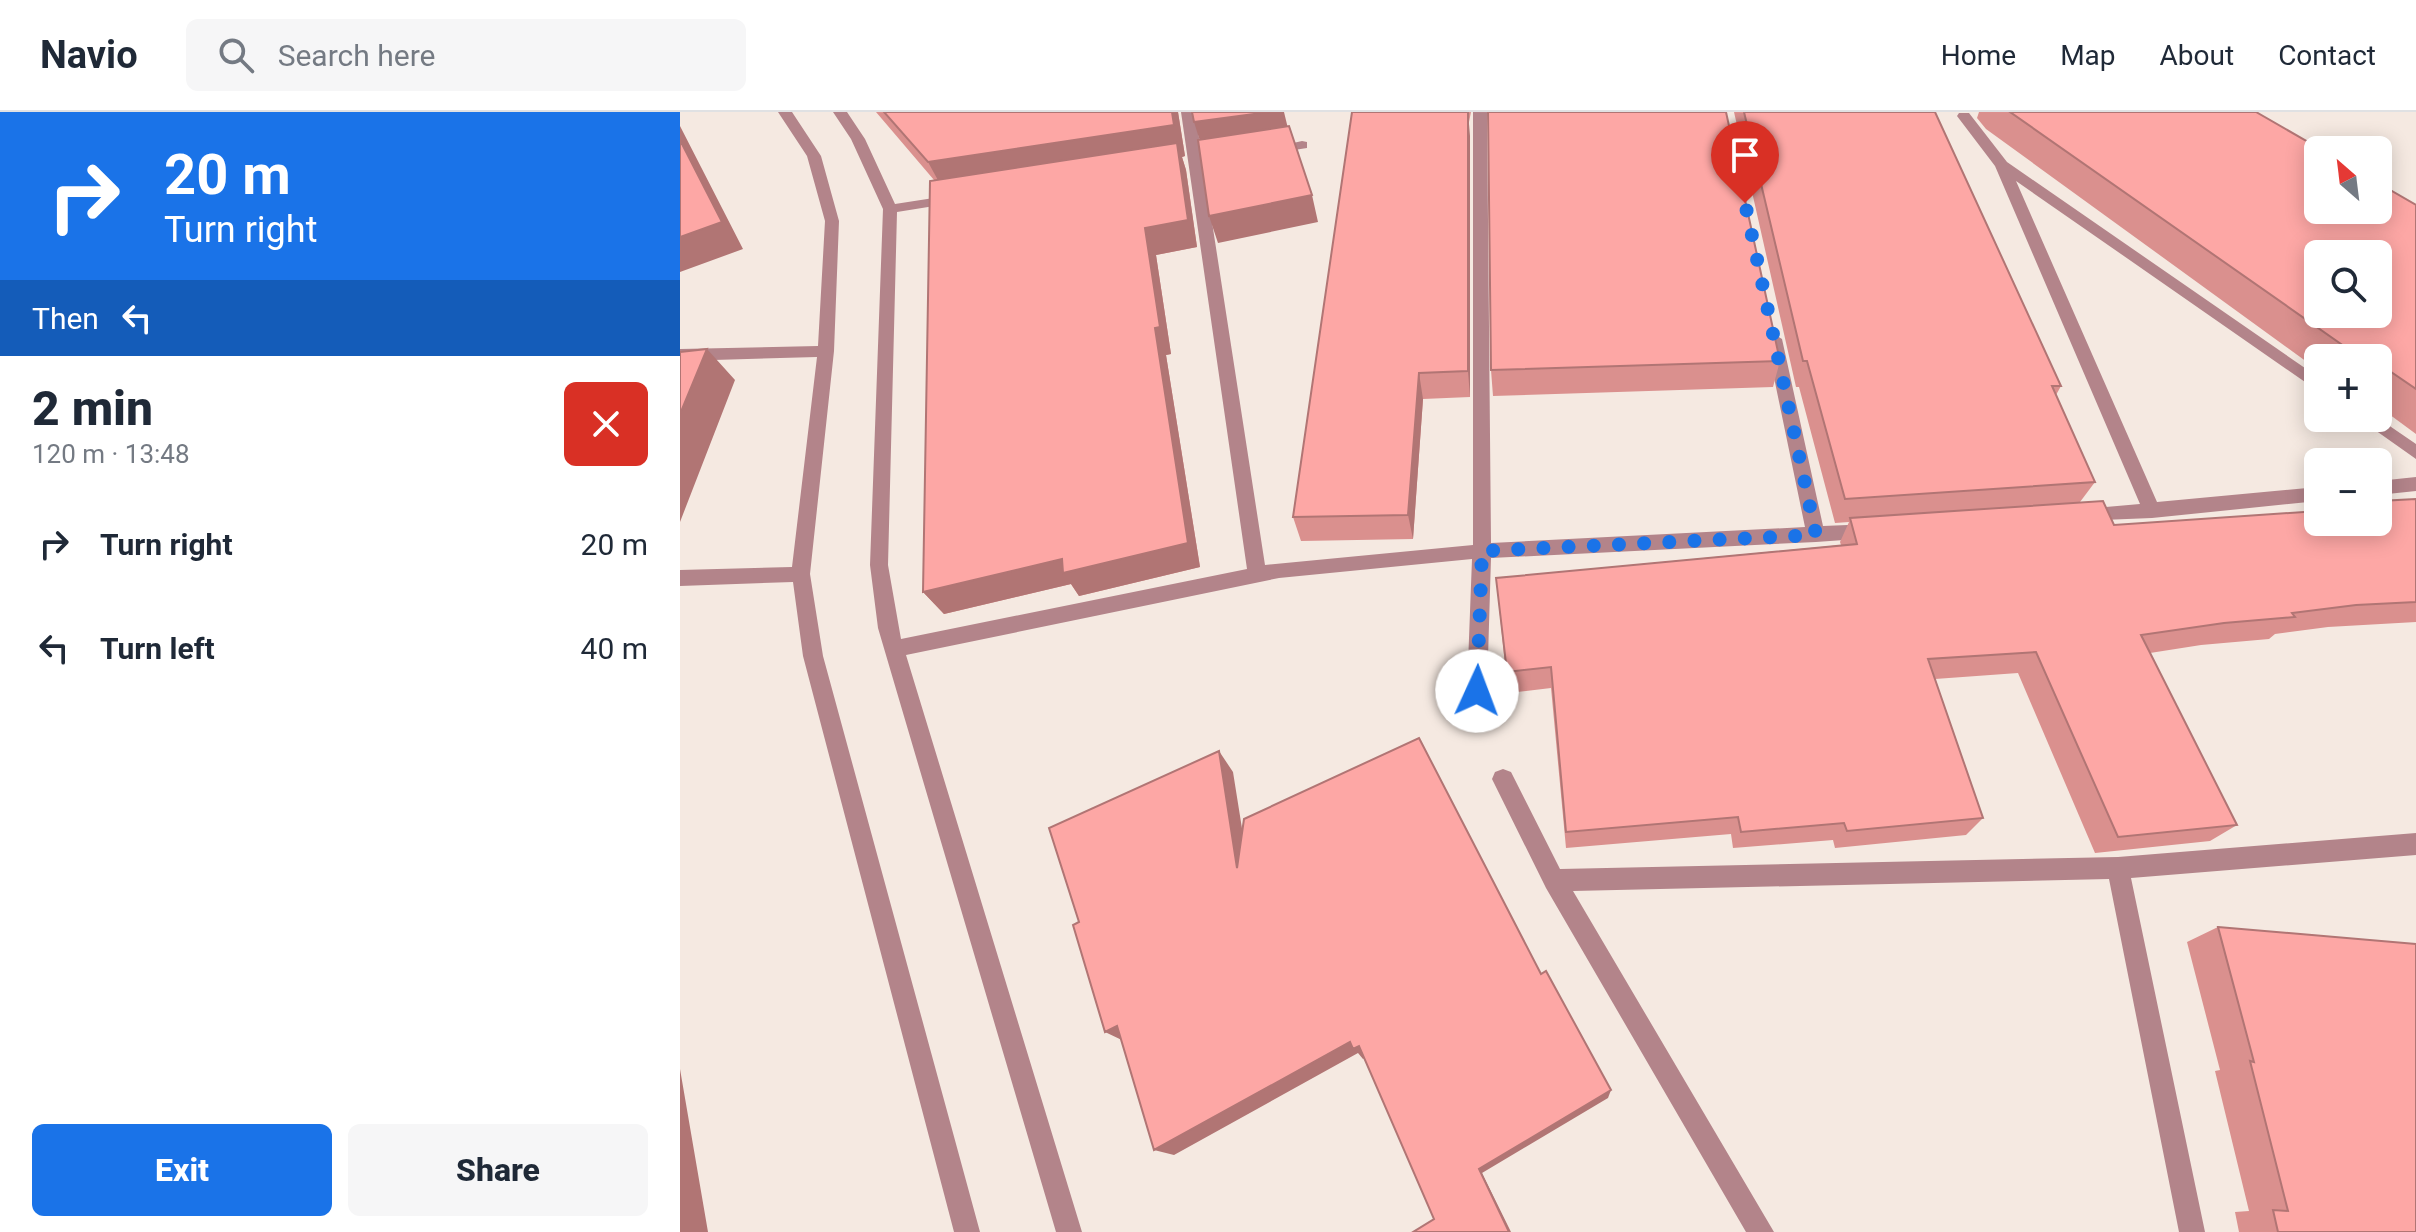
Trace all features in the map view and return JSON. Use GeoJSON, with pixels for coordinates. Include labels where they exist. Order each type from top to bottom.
{"type":"FeatureCollection","features":[{"type":"Feature","properties":{"kind":"street"},"geometry":{"type":"LineString","coordinates":[[785,112],[814,156],[832,221],[826,351],[801,574],[816,669],[967,1232]]}},
{"type":"Feature","properties":{"kind":"street"},"geometry":{"type":"LineString","coordinates":[[840,112],[864,149],[890,209],[879,565],[894,649],[1069,1232]]}},
{"type":"Feature","properties":{"kind":"street"},"geometry":{"type":"LineString","coordinates":[[1188,112],[1257,573]]}},
{"type":"Feature","properties":{"kind":"street"},"geometry":{"type":"LineString","coordinates":[[1964,116],[2002,165],[2152,511]]}},
{"type":"Feature","properties":{"kind":"street"},"geometry":{"type":"LineString","coordinates":[[1475,123],[1482,551],[1477,691]]}},
{"type":"Feature","properties":{"kind":"street"},"geometry":{"type":"LineString","coordinates":[[1256,152],[1302,145]]}},
{"type":"Feature","properties":{"kind":"street"},"geometry":{"type":"LineString","coordinates":[[2002,165],[2304,375]]}},
{"type":"Feature","properties":{"kind":"street"},"geometry":{"type":"LineString","coordinates":[[890,209],[976,195]]}},
{"type":"Feature","properties":{"kind":"street"},"geometry":{"type":"LineString","coordinates":[[1771,323],[1816,535]]}},
{"type":"Feature","properties":{"kind":"street"},"geometry":{"type":"LineString","coordinates":[[680,355],[826,351]]}},
{"type":"Feature","properties":{"kind":"street"},"geometry":{"type":"LineString","coordinates":[[2386,432],[2416,453]]}},
{"type":"Feature","properties":{"kind":"street"},"geometry":{"type":"LineString","coordinates":[[2392,487],[2416,484]]}},
{"type":"Feature","properties":{"kind":"street"},"geometry":{"type":"LineString","coordinates":[[2060,517],[2304,495]]}},
{"type":"Feature","properties":{"kind":"street"},"geometry":{"type":"LineString","coordinates":[[894,649],[1257,573],[1482,551],[1892,529]]}},
{"type":"Feature","properties":{"kind":"street"},"geometry":{"type":"LineString","coordinates":[[680,578],[801,574]]}},
{"type":"Feature","properties":{"kind":"street"},"geometry":{"type":"LineString","coordinates":[[1503,779],[1554,880],[1761,1232]]}},
{"type":"Feature","properties":{"kind":"street"},"geometry":{"type":"LineString","coordinates":[[1554,880],[2118,868],[2416,844]]}},
{"type":"Feature","properties":{"kind":"street"},"geometry":{"type":"LineString","coordinates":[[2118,868],[2192,1232]]}},
{"type":"Feature","properties":{"kind":"building"},"geometry":{"type":"Polygon","coordinates":[[[884,112],[1172,112],[1174,125],[928,162],[884,112]]]}},
{"type":"Feature","properties":{"kind":"building"},"geometry":{"type":"Polygon","coordinates":[[[1192,112],[1269,112],[1194,122],[1192,112]]]}},
{"type":"Feature","properties":{"kind":"building"},"geometry":{"type":"Polygon","coordinates":[[[1352,112],[1468,112],[1468,371],[1419,373],[1408,515],[1293,517],[1352,112]]]}},
{"type":"Feature","properties":{"kind":"building"},"geometry":{"type":"Polygon","coordinates":[[[1488,112],[1726,112],[1780,361],[1491,370],[1488,112]]]}},
{"type":"Feature","properties":{"kind":"building"},"geometry":{"type":"Polygon","coordinates":[[[1744,112],[1935,112],[2061,386],[2052,386],[2095,482],[1845,499],[1807,361],[1803,361],[1744,112]]]}},
{"type":"Feature","properties":{"kind":"building"},"geometry":{"type":"Polygon","coordinates":[[[2010,112],[2256,112],[2304,140],[2304,224],[2392,224],[2392,191],[2416,205],[2416,389],[2392,373],[2392,344],[2341,344],[2318,328],[2392,328],[2392,240],[2304,240],[2304,318],[2010,112]]]}},
{"type":"Feature","properties":{"kind":"building"},"geometry":{"type":"Polygon","coordinates":[[[1289,126],[1312,195],[1209,216],[1198,140],[1289,126]]]}},
{"type":"Feature","properties":{"kind":"building"},"geometry":{"type":"Polygon","coordinates":[[[680,140],[722,222],[680,237],[680,140]]]}},
{"type":"Feature","properties":{"kind":"building"},"geometry":{"type":"Polygon","coordinates":[[[1177,143],[1188,220],[1145,228],[1160,327],[1155,328],[1188,543],[1063,573],[1062,559],[923,592],[930,181],[1177,143]]]}},
{"type":"Feature","properties":{"kind":"building"},"geometry":{"type":"Polygon","coordinates":[[[707,349],[680,414],[680,352],[707,349]]]}},
{"type":"Feature","properties":{"kind":"building"},"geometry":{"type":"Polygon","coordinates":[[[2416,499],[2416,602],[2356,605],[2292,613],[2295,617],[2141,635],[2237,825],[2118,837],[2036,652],[1928,659],[1983,818],[1847,831],[1844,823],[1741,832],[1738,817],[1566,832],[1551,667],[1507,672],[1496,578],[1857,544],[1850,518],[2103,501],[2114,525],[2304,512],[2304,536],[2392,536],[2392,500],[2416,499]]]}},
{"type":"Feature","properties":{"kind":"building"},"geometry":{"type":"Polygon","coordinates":[[[1419,738],[1541,974],[1546,971],[1611,1090],[1479,1169],[1509,1232],[1413,1232],[1434,1219],[1359,1046],[1353,1049],[1350,1042],[1154,1150],[1117,1026],[1105,1032],[1073,925],[1079,922],[1049,828],[1219,751],[1237,868],[1244,819],[1419,738]]]}},
{"type":"Feature","properties":{"kind":"building"},"geometry":{"type":"Polygon","coordinates":[[[2218,927],[2416,944],[2416,1232],[2278,1232],[2273,1210],[2288,1211],[2250,1061],[2254,1062],[2218,927]]]}},
{"type":"Feature","properties":{"kind":"route"},"geometry":{"type":"LineString","coordinates":[[1477,691],[1482,551],[1816,535],[1745,203]]}}]}
